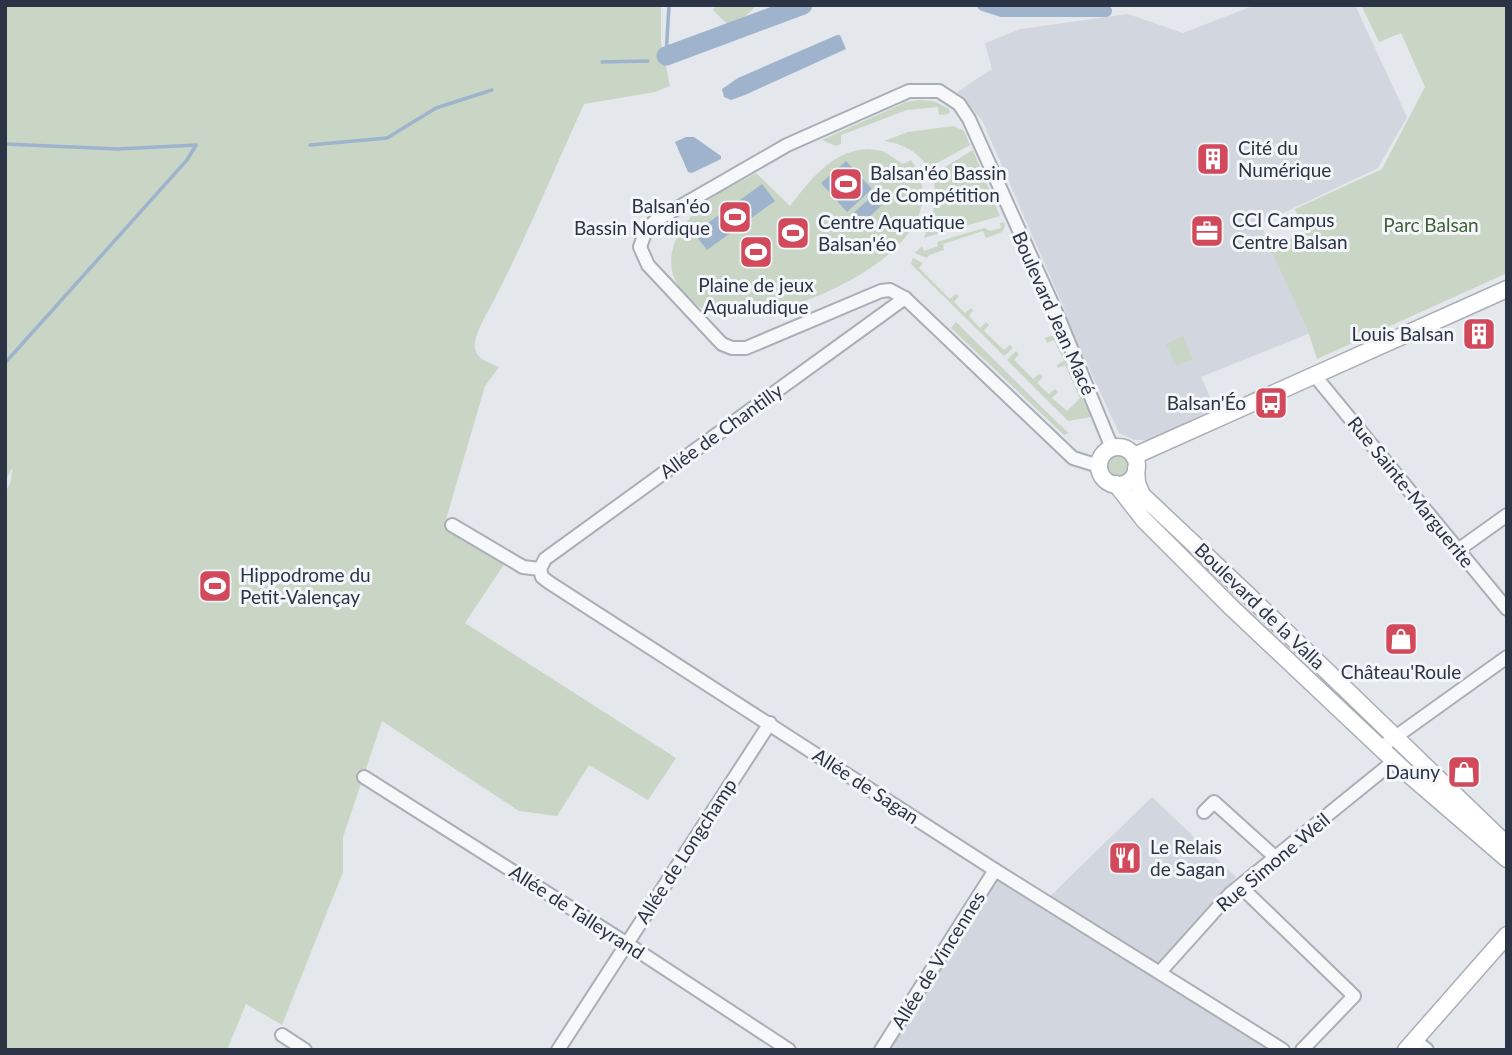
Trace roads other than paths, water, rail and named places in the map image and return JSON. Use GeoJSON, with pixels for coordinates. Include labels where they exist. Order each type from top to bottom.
{"type":"FeatureCollection","features":[{"type":"Feature","properties":{"kind":"main road"},"geometry":{"type":"LineString","coordinates":[[1135,462],[1507,289]]}},
{"type":"Feature","properties":{"kind":"main road"},"geometry":{"type":"LineString","coordinates":[[1112,448],[1125,449],[1135,462],[1135,474],[1127,482],[1116,484],[1106,480],[1099,466],[1103,455],[1112,448]]}},
{"type":"Feature","properties":{"kind":"main road","name":"Boulevard de la Valla"},"geometry":{"type":"LineString","coordinates":[[1135,462],[1137,483],[1142,495],[1507,845]]}},
{"type":"Feature","properties":{"kind":"main road","name":"Boulevard de la Valla"},"geometry":{"type":"LineString","coordinates":[[1116,484],[1159,535],[1231,607],[1394,761],[1507,859]]}},
{"type":"Feature","properties":{"kind":"main road"},"geometry":{"type":"LineString","coordinates":[[1416,1047],[1507,935]]}},
{"type":"Feature","properties":{"kind":"street","name":"Boulevard Jean Macé"},"geometry":{"type":"LineString","coordinates":[[905,298],[890,290],[881,290],[746,348],[732,348],[722,344],[643,257],[640,247],[642,238],[655,221],[803,138],[909,91],[939,91],[959,104],[969,119],[1059,319],[1112,448]]}},
{"type":"Feature","properties":{"kind":"street"},"geometry":{"type":"LineString","coordinates":[[905,298],[1073,458],[1099,466]]}},
{"type":"Feature","properties":{"kind":"street","name":"Allée de Chantilly"},"geometry":{"type":"LineString","coordinates":[[540,569],[545,559],[905,298]]}},
{"type":"Feature","properties":{"kind":"street","name":"Rue Sainte-Marguerite"},"geometry":{"type":"LineString","coordinates":[[1315,376],[1507,609]]}},
{"type":"Feature","properties":{"kind":"street"},"geometry":{"type":"LineString","coordinates":[[1458,550],[1507,515]]}},
{"type":"Feature","properties":{"kind":"street","name":"Allée de Sagan"},"geometry":{"type":"LineString","coordinates":[[452,525],[523,567],[540,569],[542,577],[550,583],[995,870],[1283,1050]]}},
{"type":"Feature","properties":{"kind":"street"},"geometry":{"type":"LineString","coordinates":[[1380,748],[1507,657]]}},
{"type":"Feature","properties":{"kind":"street","name":"Allée de Longchamp"},"geometry":{"type":"LineString","coordinates":[[558,1050],[770,723]]}},
{"type":"Feature","properties":{"kind":"street","name":"Rue Simone Weil"},"geometry":{"type":"LineString","coordinates":[[1160,972],[1240,886],[1394,761]]}},
{"type":"Feature","properties":{"kind":"street","name":"Allée de Talleyrand"},"geometry":{"type":"LineString","coordinates":[[364,777],[789,1050]]}},
{"type":"Feature","properties":{"kind":"street"},"geometry":{"type":"LineString","coordinates":[[1204,812],[1214,802],[1275,857]]}},
{"type":"Feature","properties":{"kind":"street","name":"Allée de Vincennes"},"geometry":{"type":"LineString","coordinates":[[881,1050],[995,870]]}},
{"type":"Feature","properties":{"kind":"street"},"geometry":{"type":"LineString","coordinates":[[1240,886],[1354,996],[1302,1050]]}},
{"type":"Feature","properties":{"kind":"street"},"geometry":{"type":"LineString","coordinates":[[282,1035],[305,1050]]}},
{"type":"Feature","properties":{"kind":"water"},"geometry":{"type":"Polygon","coordinates":[[[840,35],[846,49],[745,95],[731,100],[724,97],[722,89],[738,78],[840,35]]]}},
{"type":"Feature","properties":{"kind":"water"},"geometry":{"type":"Polygon","coordinates":[[[694,137],[721,156],[721,159],[692,173],[688,172],[675,142],[694,137]]]}},
{"type":"Feature","properties":{"kind":"water"},"geometry":{"type":"Polygon","coordinates":[[[846,161],[872,189],[847,212],[821,183],[846,161]]]}},
{"type":"Feature","properties":{"kind":"water","name":"Balsan'éo Bassin Nordique"},"geometry":{"type":"Polygon","coordinates":[[[762,184],[775,201],[707,250],[694,233],[762,184]]]}},
{"type":"Feature","properties":{"kind":"water"},"geometry":{"type":"Polygon","coordinates":[[[876,193],[885,202],[860,226],[850,216],[876,193]]]}},
{"type":"Feature","properties":{"kind":"water","name":"Plaine de jeux Aqualudique"},"geometry":{"type":"Polygon","coordinates":[[[750,242],[759,243],[763,248],[763,255],[758,261],[748,261],[750,242]]]}},
{"type":"Feature","properties":{"kind":"waterway"},"geometry":{"type":"LineString","coordinates":[[666,56],[669,5]]}},
{"type":"Feature","properties":{"kind":"waterway"},"geometry":{"type":"LineString","coordinates":[[666,56],[803,5]]}},
{"type":"Feature","properties":{"kind":"waterway"},"geometry":{"type":"LineString","coordinates":[[983,5],[1002,11],[1106,11]]}},
{"type":"Feature","properties":{"kind":"waterway"},"geometry":{"type":"LineString","coordinates":[[602,62],[648,61]]}},
{"type":"Feature","properties":{"kind":"waterway"},"geometry":{"type":"LineString","coordinates":[[310,145],[387,138],[436,108],[492,90]]}},
{"type":"Feature","properties":{"kind":"waterway"},"geometry":{"type":"LineString","coordinates":[[5,144],[118,149],[196,145]]}},
{"type":"Feature","properties":{"kind":"waterway"},"geometry":{"type":"LineString","coordinates":[[5,363],[187,160],[196,145]]}},
{"type":"Feature","properties":{"kind":"place","name":"Cité du Numérique"},"geometry":{"type":"Point","coordinates":[1213,159]}},
{"type":"Feature","properties":{"kind":"place","name":"Balsan'éo Bassin de Compétition"},"geometry":{"type":"Point","coordinates":[846,184]}},
{"type":"Feature","properties":{"kind":"place","name":"Balsan'éo Bassin Nordique"},"geometry":{"type":"Point","coordinates":[735,217]}},
{"type":"Feature","properties":{"kind":"place","name":"CCI Campus Centre Balsan"},"geometry":{"type":"Point","coordinates":[1207,231]}},
{"type":"Feature","properties":{"kind":"place","name":"Centre Aquatique Balsan'éo"},"geometry":{"type":"Point","coordinates":[793,233]}},
{"type":"Feature","properties":{"kind":"place","name":"Plaine de jeux Aqualudique"},"geometry":{"type":"Point","coordinates":[756,252]}},
{"type":"Feature","properties":{"kind":"place","name":"Louis Balsan"},"geometry":{"type":"Point","coordinates":[1479,334]}},
{"type":"Feature","properties":{"kind":"place","name":"Balsan'Éo"},"geometry":{"type":"Point","coordinates":[1271,403]}},
{"type":"Feature","properties":{"kind":"place","name":"Hippodrome du Petit-Valençay"},"geometry":{"type":"Point","coordinates":[215,586]}},
{"type":"Feature","properties":{"kind":"place","name":"Château'Roule"},"geometry":{"type":"Point","coordinates":[1401,639]}},
{"type":"Feature","properties":{"kind":"place","name":"Dauny"},"geometry":{"type":"Point","coordinates":[1464,772]}},
{"type":"Feature","properties":{"kind":"place","name":"Le Relais de Sagan"},"geometry":{"type":"Point","coordinates":[1125,858]}},
{"type":"Feature","properties":{"kind":"park label","name":"Parc Balsan"},"geometry":{"type":"Point","coordinates":[1431,225]}}]}
